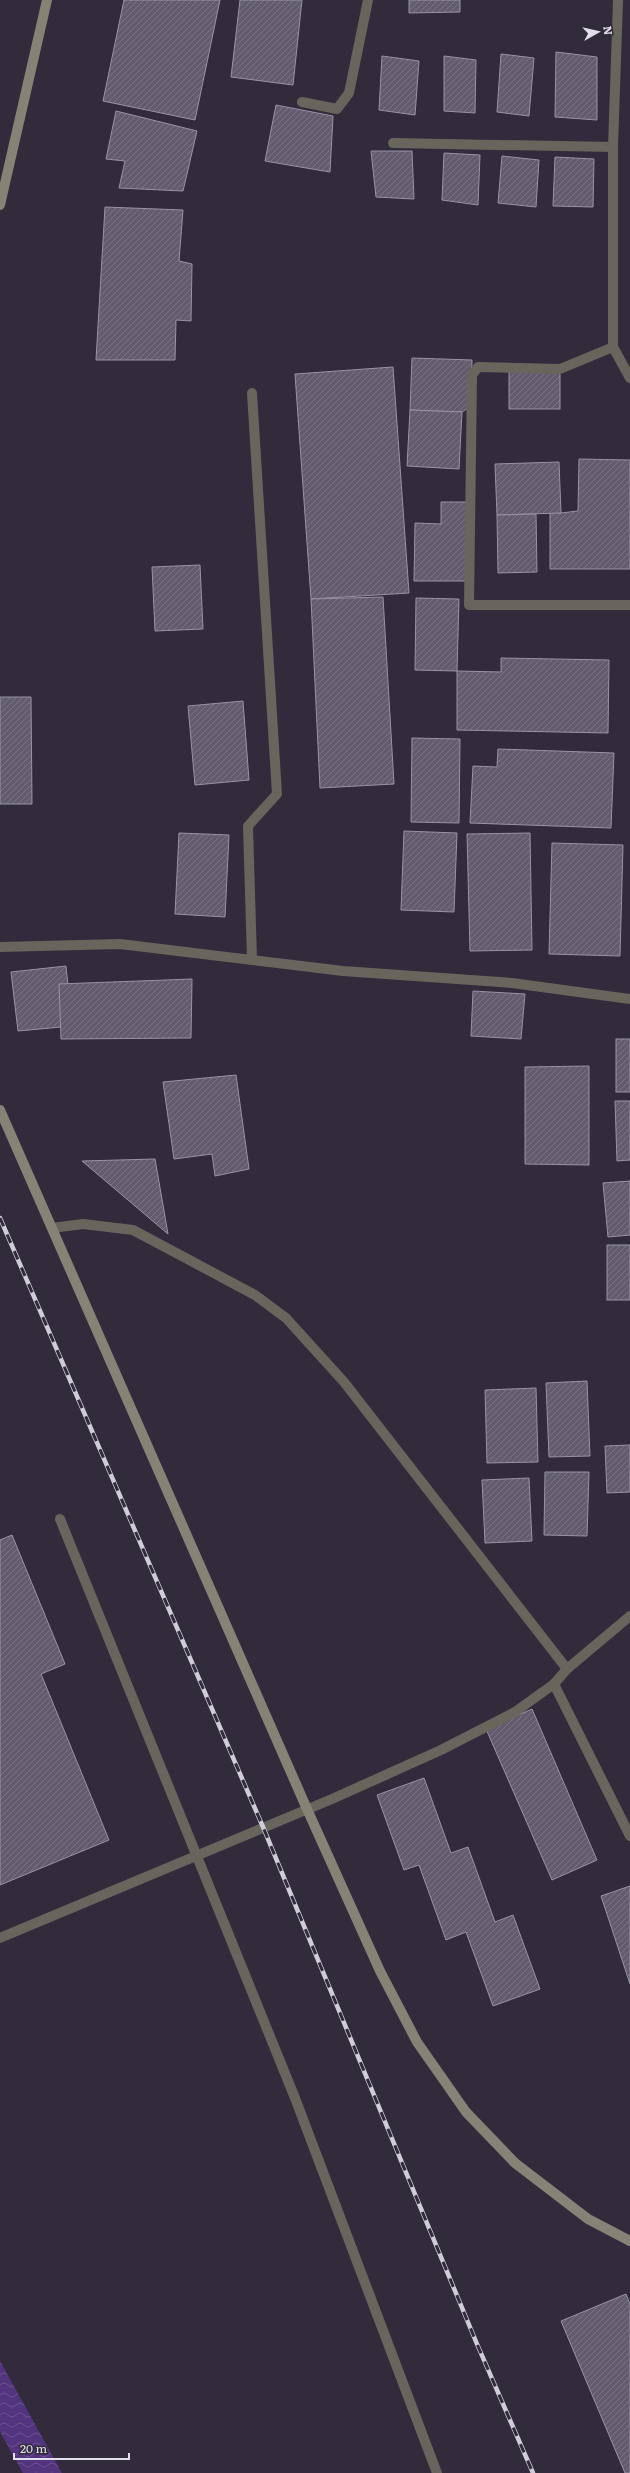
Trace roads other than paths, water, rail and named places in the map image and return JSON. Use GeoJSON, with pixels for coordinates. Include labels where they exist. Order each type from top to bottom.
{"type":"FeatureCollection","features":[{"type":"Feature","properties":{"kind":"street"},"geometry":{"type":"LineString","coordinates":[[0,205],[47,0]]}},
{"type":"Feature","properties":{"kind":"street"},"geometry":{"type":"LineString","coordinates":[[302,102],[337,109],[349,93],[368,0]]}},
{"type":"Feature","properties":{"kind":"street"},"geometry":{"type":"LineString","coordinates":[[618,0],[613,147],[613,347],[630,378]]}},
{"type":"Feature","properties":{"kind":"street"},"geometry":{"type":"LineString","coordinates":[[393,143],[613,147]]}},
{"type":"Feature","properties":{"kind":"street"},"geometry":{"type":"LineString","coordinates":[[613,347],[560,369],[478,367],[472,375],[469,605],[630,605]]}},
{"type":"Feature","properties":{"kind":"street"},"geometry":{"type":"LineString","coordinates":[[252,393],[277,794],[248,826],[252,960]]}},
{"type":"Feature","properties":{"kind":"street"},"geometry":{"type":"LineString","coordinates":[[0,947],[120,944],[343,971],[512,983],[630,999]]}},
{"type":"Feature","properties":{"kind":"street"},"geometry":{"type":"LineString","coordinates":[[0,1110],[307,1809],[380,1971],[417,2042],[466,2112],[521,2168],[588,2219],[630,2241]]}},
{"type":"Feature","properties":{"kind":"street"},"geometry":{"type":"LineString","coordinates":[[52,1228],[83,1224],[133,1230],[255,1295],[286,1318],[344,1382],[567,1669]]}},
{"type":"Feature","properties":{"kind":"street"},"geometry":{"type":"LineString","coordinates":[[60,1519],[294,2098],[437,2473]]}},
{"type":"Feature","properties":{"kind":"street"},"geometry":{"type":"LineString","coordinates":[[0,1938],[196,1854],[307,1809],[441,1750],[516,1712],[554,1684],[567,1669],[630,1616]]}},
{"type":"Feature","properties":{"kind":"street"},"geometry":{"type":"LineString","coordinates":[[554,1684],[630,1836]]}},
{"type":"Feature","properties":{"kind":"water"},"geometry":{"type":"Polygon","coordinates":[[[0,2361],[62,2473],[23,2473],[0,2432],[0,2361]]]}},
{"type":"Feature","properties":{"kind":"railway"},"geometry":{"type":"LineString","coordinates":[[0,1218],[263,1827],[477,2344],[533,2473]]}}]}
